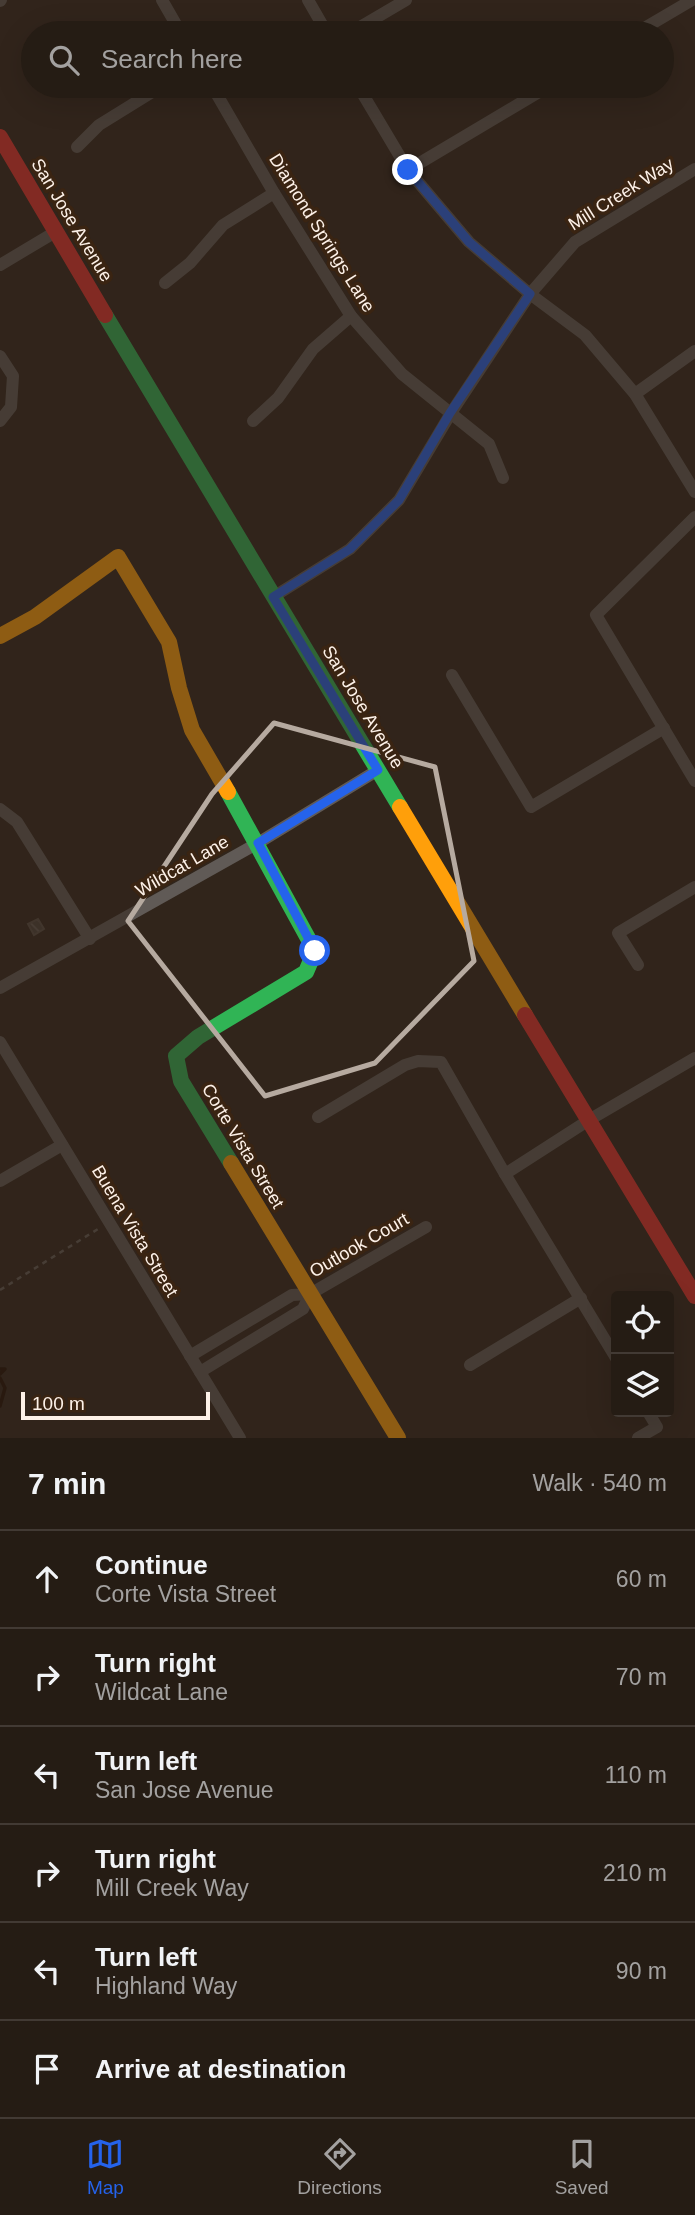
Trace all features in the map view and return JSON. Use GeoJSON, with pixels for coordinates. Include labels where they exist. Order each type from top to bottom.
{"type":"FeatureCollection","features":[{"type":"Feature","properties":{"kind":"street"},"geometry":{"type":"LineString","coordinates":[[162,0],[174,21]]}},
{"type":"Feature","properties":{"kind":"street"},"geometry":{"type":"LineString","coordinates":[[308,0],[320,21]]}},
{"type":"Feature","properties":{"kind":"street"},"geometry":{"type":"LineString","coordinates":[[371,21],[407,0]]}},
{"type":"Feature","properties":{"kind":"street"},"geometry":{"type":"LineString","coordinates":[[656,21],[692,0]]}},
{"type":"Feature","properties":{"kind":"street"},"geometry":{"type":"LineString","coordinates":[[77,146],[99,125],[143,98]]}},
{"type":"Feature","properties":{"kind":"street","name":"Diamond Springs Lane"},"geometry":{"type":"LineString","coordinates":[[219,98],[274,193],[351,316],[402,373],[489,444],[503,478]]}},
{"type":"Feature","properties":{"kind":"street"},"geometry":{"type":"LineString","coordinates":[[365,98],[408,170],[469,242],[530,294],[585,335],[635,394],[695,492]]}},
{"type":"Feature","properties":{"kind":"street"},"geometry":{"type":"LineString","coordinates":[[408,170],[529,98]]}},
{"type":"Feature","properties":{"kind":"street","name":"San Jose Avenue"},"geometry":{"type":"LineString","coordinates":[[0,137],[273,597],[695,1296]]}},
{"type":"Feature","properties":{"kind":"street","name":"Mill Creek Way"},"geometry":{"type":"LineString","coordinates":[[273,597],[350,549],[399,500],[450,413],[530,294],[575,242],[695,169]]}},
{"type":"Feature","properties":{"kind":"street"},"geometry":{"type":"LineString","coordinates":[[165,283],[190,263],[223,225],[274,193]]}},
{"type":"Feature","properties":{"kind":"street"},"geometry":{"type":"LineString","coordinates":[[0,265],[57,231]]}},
{"type":"Feature","properties":{"kind":"street"},"geometry":{"type":"LineString","coordinates":[[254,421],[278,398],[313,349],[351,316]]}},
{"type":"Feature","properties":{"kind":"street"},"geometry":{"type":"LineString","coordinates":[[635,394],[695,351]]}},
{"type":"Feature","properties":{"kind":"street"},"geometry":{"type":"LineString","coordinates":[[0,356],[13,376],[12,407],[0,421]]}},
{"type":"Feature","properties":{"kind":"street"},"geometry":{"type":"LineString","coordinates":[[695,517],[596,615],[695,782]]}},
{"type":"Feature","properties":{"kind":"street"},"geometry":{"type":"LineString","coordinates":[[0,636],[35,617],[118,557],[169,642],[192,730],[258,843]]}},
{"type":"Feature","properties":{"kind":"street"},"geometry":{"type":"LineString","coordinates":[[452,676],[531,807],[664,728]]}},
{"type":"Feature","properties":{"kind":"street","name":"Wildcat Lane"},"geometry":{"type":"LineString","coordinates":[[0,988],[258,843],[378,770]]}},
{"type":"Feature","properties":{"kind":"street"},"geometry":{"type":"LineString","coordinates":[[0,809],[17,822],[90,939]]}},
{"type":"Feature","properties":{"kind":"street","name":"Corte Vista Street"},"geometry":{"type":"LineString","coordinates":[[258,843],[315,951],[306,972],[198,1038],[176,1056],[181,1081],[398,1438]]}},
{"type":"Feature","properties":{"kind":"street"},"geometry":{"type":"LineString","coordinates":[[638,965],[618,933],[695,887]]}},
{"type":"Feature","properties":{"kind":"street","name":"Buena Vista Street"},"geometry":{"type":"LineString","coordinates":[[0,1042],[240,1438]]}},
{"type":"Feature","properties":{"kind":"street"},"geometry":{"type":"LineString","coordinates":[[505,1174],[589,1120],[695,1058]]}},
{"type":"Feature","properties":{"kind":"street"},"geometry":{"type":"LineString","coordinates":[[318,1117],[405,1065],[418,1061],[441,1062],[614,1354]]}},
{"type":"Feature","properties":{"kind":"street"},"geometry":{"type":"LineString","coordinates":[[0,1181],[62,1145]]}},
{"type":"Feature","properties":{"kind":"street","name":"Outlook Court"},"geometry":{"type":"LineString","coordinates":[[310,1294],[426,1227]]}},
{"type":"Feature","properties":{"kind":"street"},"geometry":{"type":"LineString","coordinates":[[190,1356],[292,1294],[310,1294],[303,1309],[200,1372]]}},
{"type":"Feature","properties":{"kind":"street"},"geometry":{"type":"LineString","coordinates":[[470,1365],[581,1298]]}},
{"type":"Feature","properties":{"kind":"street"},"geometry":{"type":"LineString","coordinates":[[638,1438],[657,1427],[651,1417]]}},
{"type":"Feature","properties":{"kind":"path"},"geometry":{"type":"LineString","coordinates":[[0,1290],[109,1222]]}},
{"type":"Feature","properties":{"kind":"highlighted area"},"geometry":{"type":"Polygon","coordinates":[[[274,723],[435,767],[474,961],[375,1063],[265,1096],[128,921],[212,794],[274,723]]]}},
{"type":"Feature","properties":{"kind":"building"},"geometry":{"type":"Polygon","coordinates":[[[38,919],[44,929],[34,935],[28,924],[38,919]]]}},
{"type":"Feature","properties":{"kind":"waterway"},"geometry":{"type":"LineString","coordinates":[[0,1369],[5,1369],[0,1374]]}},
{"type":"Feature","properties":{"kind":"waterway"},"geometry":{"type":"LineString","coordinates":[[0,1378],[5,1388],[0,1406]]}},
{"type":"Feature","properties":{"kind":"traffic: fast"},"geometry":{"type":"LineString","coordinates":[[105,315],[400,807]]}},
{"type":"Feature","properties":{"kind":"traffic: fast"},"geometry":{"type":"LineString","coordinates":[[228,792],[315,951],[306,972],[198,1037],[176,1056],[181,1081],[231,1163]]}},
{"type":"Feature","properties":{"kind":"traffic: slow"},"geometry":{"type":"LineString","coordinates":[[0,636],[35,617],[118,557],[169,642],[192,730],[228,792]]}},
{"type":"Feature","properties":{"kind":"traffic: slow"},"geometry":{"type":"LineString","coordinates":[[400,807],[525,1015]]}},
{"type":"Feature","properties":{"kind":"traffic: slow"},"geometry":{"type":"LineString","coordinates":[[231,1163],[398,1438]]}},
{"type":"Feature","properties":{"kind":"traffic: jam"},"geometry":{"type":"LineString","coordinates":[[0,137],[105,315]]}},
{"type":"Feature","properties":{"kind":"traffic: jam"},"geometry":{"type":"LineString","coordinates":[[525,1015],[695,1296]]}},
{"type":"Feature","properties":{"kind":"route"},"geometry":{"type":"LineString","coordinates":[[315,951],[258,843],[378,770],[273,597],[350,549],[399,500],[450,413],[530,294],[469,242],[408,170]]}}]}
